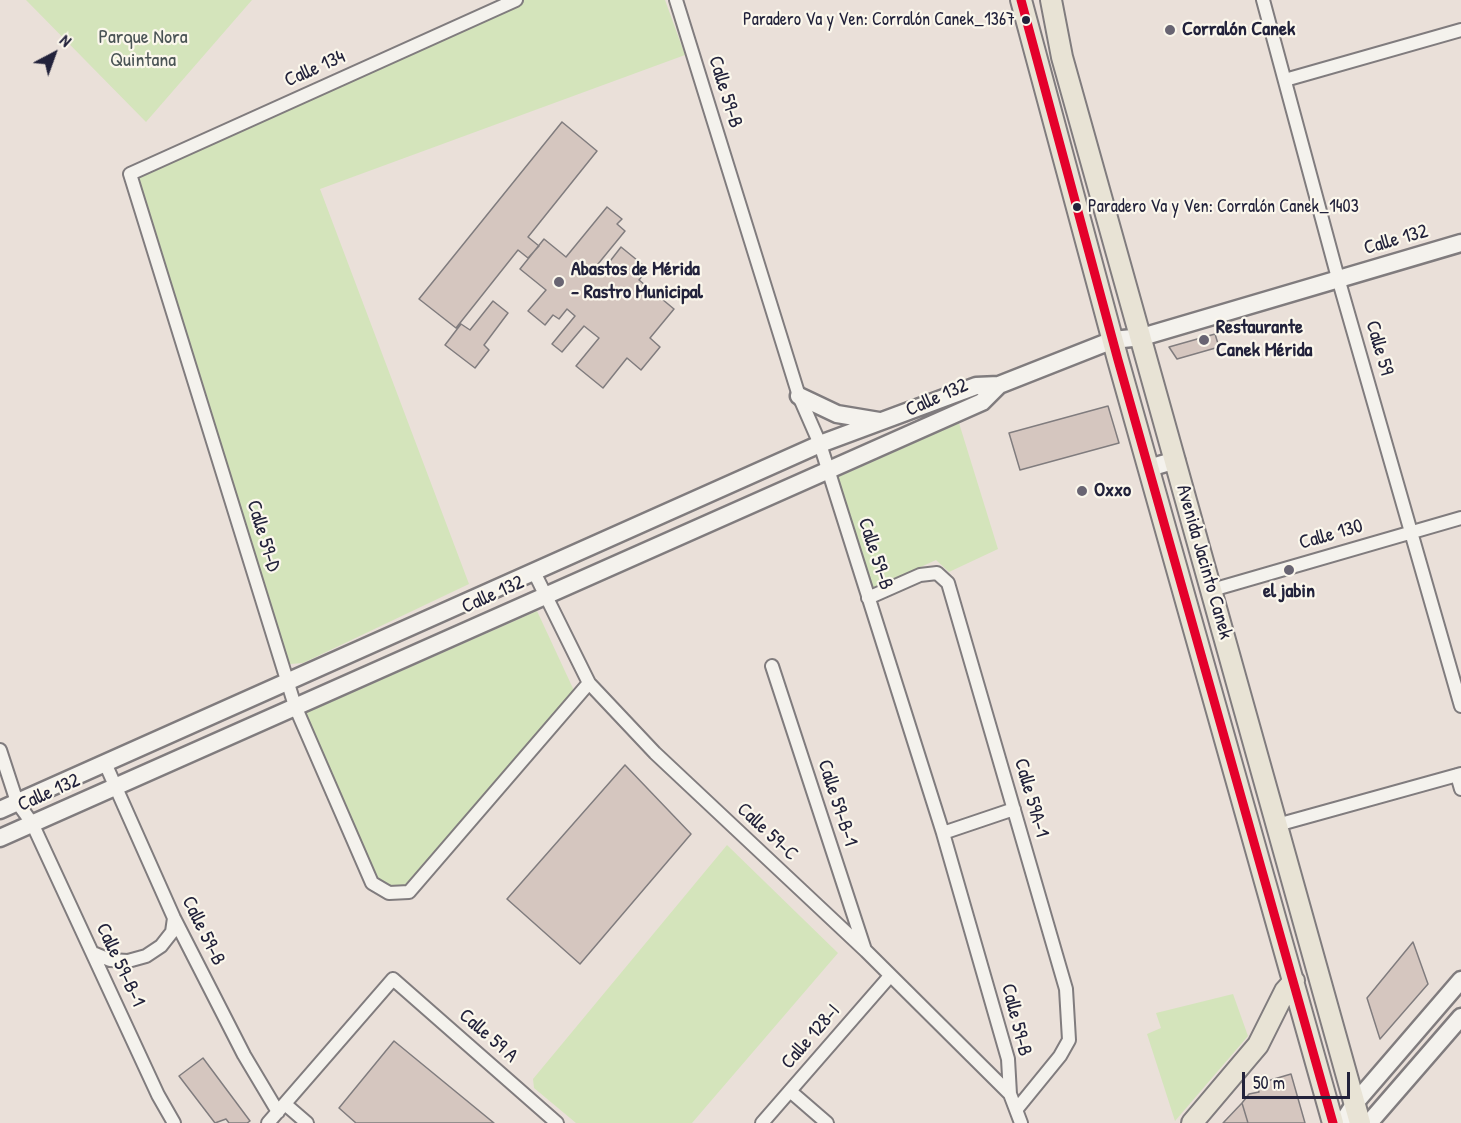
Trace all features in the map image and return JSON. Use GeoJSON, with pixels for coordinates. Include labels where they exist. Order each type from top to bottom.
{"type":"FeatureCollection","features":[{"type":"Feature","properties":{"kind":"main road","name":"Avenida Jacinto Canek"},"geometry":{"type":"LineString","coordinates":[[1021,0],[1113,340],[1333,1123]]}},
{"type":"Feature","properties":{"kind":"main road","name":"Avenida Jacinto Canek"},"geometry":{"type":"LineString","coordinates":[[1051,0],[1062,57],[1120,257],[1360,1123]]}},
{"type":"Feature","properties":{"kind":"main road"},"geometry":{"type":"LineString","coordinates":[[1192,1123],[1258,1045],[1285,991],[1294,981]]}},
{"type":"Feature","properties":{"kind":"street","name":"Calle 134"},"geometry":{"type":"LineString","coordinates":[[130,174],[516,0]]}},
{"type":"Feature","properties":{"kind":"street","name":"Calle 59-B"},"geometry":{"type":"LineString","coordinates":[[676,0],[799,396],[820,444],[943,833],[1008,1059],[1010,1094],[1021,1123]]}},
{"type":"Feature","properties":{"kind":"street","name":"Calle 59"},"geometry":{"type":"LineString","coordinates":[[1263,0],[1338,278],[1413,532],[1461,706]]}},
{"type":"Feature","properties":{"kind":"street"},"geometry":{"type":"LineString","coordinates":[[1284,80],[1461,30]]}},
{"type":"Feature","properties":{"kind":"street","name":"Calle 59-D"},"geometry":{"type":"LineString","coordinates":[[130,174],[295,706],[372,883],[389,893],[409,892],[589,683]]}},
{"type":"Feature","properties":{"kind":"street","name":"Calle 132"},"geometry":{"type":"LineString","coordinates":[[0,810],[820,444],[976,386],[999,385],[1113,340],[1142,337],[1461,243]]}},
{"type":"Feature","properties":{"kind":"street"},"geometry":{"type":"LineString","coordinates":[[1094,265],[1120,257]]}},
{"type":"Feature","properties":{"kind":"street","name":"Calle 132"},"geometry":{"type":"LineString","coordinates":[[0,838],[982,402],[999,385]]}},
{"type":"Feature","properties":{"kind":"street"},"geometry":{"type":"LineString","coordinates":[[799,396],[837,414],[880,422]]}},
{"type":"Feature","properties":{"kind":"street"},"geometry":{"type":"LineString","coordinates":[[1149,468],[1176,460]]}},
{"type":"Feature","properties":{"kind":"street","name":"Calle 130"},"geometry":{"type":"LineString","coordinates":[[1212,590],[1461,518]]}},
{"type":"Feature","properties":{"kind":"street","name":"Calle 59-C"},"geometry":{"type":"LineString","coordinates":[[534,572],[589,683],[655,753],[866,951],[1010,1094]]}},
{"type":"Feature","properties":{"kind":"street","name":"Calle 59A-1"},"geometry":{"type":"LineString","coordinates":[[868,598],[920,575],[937,573],[948,584],[1014,809],[1066,989],[1069,1040],[1060,1056],[1016,1110]]}},
{"type":"Feature","properties":{"kind":"street","name":"Calle 59-B-1"},"geometry":{"type":"LineString","coordinates":[[772,666],[866,951]]}},
{"type":"Feature","properties":{"kind":"street","name":"Calle 59-B-1"},"geometry":{"type":"LineString","coordinates":[[0,750],[17,802],[32,824],[158,1095],[174,1123]]}},
{"type":"Feature","properties":{"kind":"street","name":"Calle 59-B"},"geometry":{"type":"LineString","coordinates":[[105,763],[174,918],[244,1055],[282,1108],[307,1123]]}},
{"type":"Feature","properties":{"kind":"street"},"geometry":{"type":"LineString","coordinates":[[1277,825],[1459,774],[1461,789]]}},
{"type":"Feature","properties":{"kind":"street"},"geometry":{"type":"LineString","coordinates":[[943,833],[1014,809]]}},
{"type":"Feature","properties":{"kind":"street"},"geometry":{"type":"LineString","coordinates":[[93,953],[110,960],[128,961],[146,956],[161,946],[172,932],[174,918]]}},
{"type":"Feature","properties":{"kind":"street","name":"Calle 128-I"},"geometry":{"type":"LineString","coordinates":[[762,1123],[890,976]]}},
{"type":"Feature","properties":{"kind":"street","name":"Calle 59 A"},"geometry":{"type":"LineString","coordinates":[[282,1108],[393,979],[557,1123]]}},
{"type":"Feature","properties":{"kind":"street"},"geometry":{"type":"LineString","coordinates":[[1342,1123],[1355,1103],[1461,980]]}},
{"type":"Feature","properties":{"kind":"street"},"geometry":{"type":"LineString","coordinates":[[1369,1123],[1461,1017]]}},
{"type":"Feature","properties":{"kind":"street"},"geometry":{"type":"LineString","coordinates":[[790,1091],[827,1123]]}},
{"type":"Feature","properties":{"kind":"street"},"geometry":{"type":"LineString","coordinates":[[268,1123],[282,1108]]}},
{"type":"Feature","properties":{"kind":"green space","name":"Parque Nora Quintana"},"geometry":{"type":"Polygon","coordinates":[[[26,0],[252,0],[146,122],[26,0]]]}},
{"type":"Feature","properties":{"kind":"green space"},"geometry":{"type":"Polygon","coordinates":[[[516,0],[665,0],[685,55],[320,189],[469,584],[303,663],[290,664],[284,657],[130,174],[516,0]]]}},
{"type":"Feature","properties":{"kind":"green space"},"geometry":{"type":"Polygon","coordinates":[[[959,423],[998,549],[949,572],[936,560],[870,590],[836,478],[959,423]]]}},
{"type":"Feature","properties":{"kind":"green space"},"geometry":{"type":"Polygon","coordinates":[[[537,611],[577,697],[409,892],[372,883],[306,713],[537,611]]]}},
{"type":"Feature","properties":{"kind":"green space"},"geometry":{"type":"Polygon","coordinates":[[[727,845],[838,953],[692,1123],[576,1123],[534,1088],[533,1079],[727,845]]]}},
{"type":"Feature","properties":{"kind":"green space"},"geometry":{"type":"Polygon","coordinates":[[[1233,994],[1248,1036],[1175,1121],[1147,1034],[1161,1028],[1156,1013],[1233,994]]]}},
{"type":"Feature","properties":{"kind":"building"},"geometry":{"type":"Polygon","coordinates":[[[562,122],[597,151],[528,237],[539,246],[528,258],[518,250],[456,328],[419,299],[562,122]]]}},
{"type":"Feature","properties":{"kind":"building"},"geometry":{"type":"Polygon","coordinates":[[[607,207],[622,219],[617,224],[625,231],[598,264],[604,269],[621,247],[648,269],[639,280],[674,309],[650,338],[660,347],[641,370],[627,358],[603,388],[576,366],[599,338],[584,326],[562,352],[552,344],[575,316],[567,309],[559,319],[553,315],[545,325],[528,311],[546,290],[520,269],[544,239],[566,257],[607,207]]]}},
{"type":"Feature","properties":{"kind":"building"},"geometry":{"type":"Polygon","coordinates":[[[493,301],[508,313],[484,345],[489,350],[475,368],[445,345],[461,324],[470,330],[493,301]]]}},
{"type":"Feature","properties":{"kind":"building","name":"Restaurante Canek Mérida"},"geometry":{"type":"Polygon","coordinates":[[[1215,334],[1219,347],[1177,359],[1169,347],[1215,334]]]}},
{"type":"Feature","properties":{"kind":"building"},"geometry":{"type":"Polygon","coordinates":[[[1108,406],[1119,443],[1020,470],[1009,433],[1108,406]]]}},
{"type":"Feature","properties":{"kind":"building"},"geometry":{"type":"Polygon","coordinates":[[[625,765],[691,834],[580,964],[507,899],[625,765]]]}},
{"type":"Feature","properties":{"kind":"building"},"geometry":{"type":"Polygon","coordinates":[[[1413,942],[1428,984],[1380,1039],[1367,998],[1413,942]]]}},
{"type":"Feature","properties":{"kind":"building"},"geometry":{"type":"Polygon","coordinates":[[[394,1041],[494,1123],[356,1123],[339,1108],[394,1041]]]}},
{"type":"Feature","properties":{"kind":"building"},"geometry":{"type":"Polygon","coordinates":[[[203,1058],[250,1121],[229,1123],[226,1119],[215,1123],[179,1076],[203,1058]]]}},
{"type":"Feature","properties":{"kind":"building"},"geometry":{"type":"Polygon","coordinates":[[[1291,1074],[1305,1123],[1248,1123],[1242,1103],[1249,1094],[1259,1092],[1257,1084],[1291,1074]]]}},
{"type":"Feature","properties":{"kind":"building"},"geometry":{"type":"Polygon","coordinates":[[[1242,1103],[1248,1123],[1223,1123],[1242,1103]]]}},
{"type":"Feature","properties":{"kind":"transit line"},"geometry":{"type":"LineString","coordinates":[[1021,0],[1118,360],[1333,1123]]}},
{"type":"Feature","properties":{"kind":"place","name":"Paradero Va y Ven: Corralón Canek_1367"},"geometry":{"type":"Point","coordinates":[1026,20]}},
{"type":"Feature","properties":{"kind":"place","name":"Corralón Canek"},"geometry":{"type":"Point","coordinates":[1170,30]}},
{"type":"Feature","properties":{"kind":"place","name":"Paradero Va y Ven: Corralón Canek_1403"},"geometry":{"type":"Point","coordinates":[1077,207]}},
{"type":"Feature","properties":{"kind":"place","name":"Abastos de Mérida - Rastro Municipal"},"geometry":{"type":"Point","coordinates":[559,282]}},
{"type":"Feature","properties":{"kind":"place","name":"Restaurante Canek Mérida"},"geometry":{"type":"Point","coordinates":[1204,340]}},
{"type":"Feature","properties":{"kind":"place","name":"Oxxo"},"geometry":{"type":"Point","coordinates":[1082,491]}},
{"type":"Feature","properties":{"kind":"place","name":"el jabin"},"geometry":{"type":"Point","coordinates":[1289,570]}}]}
